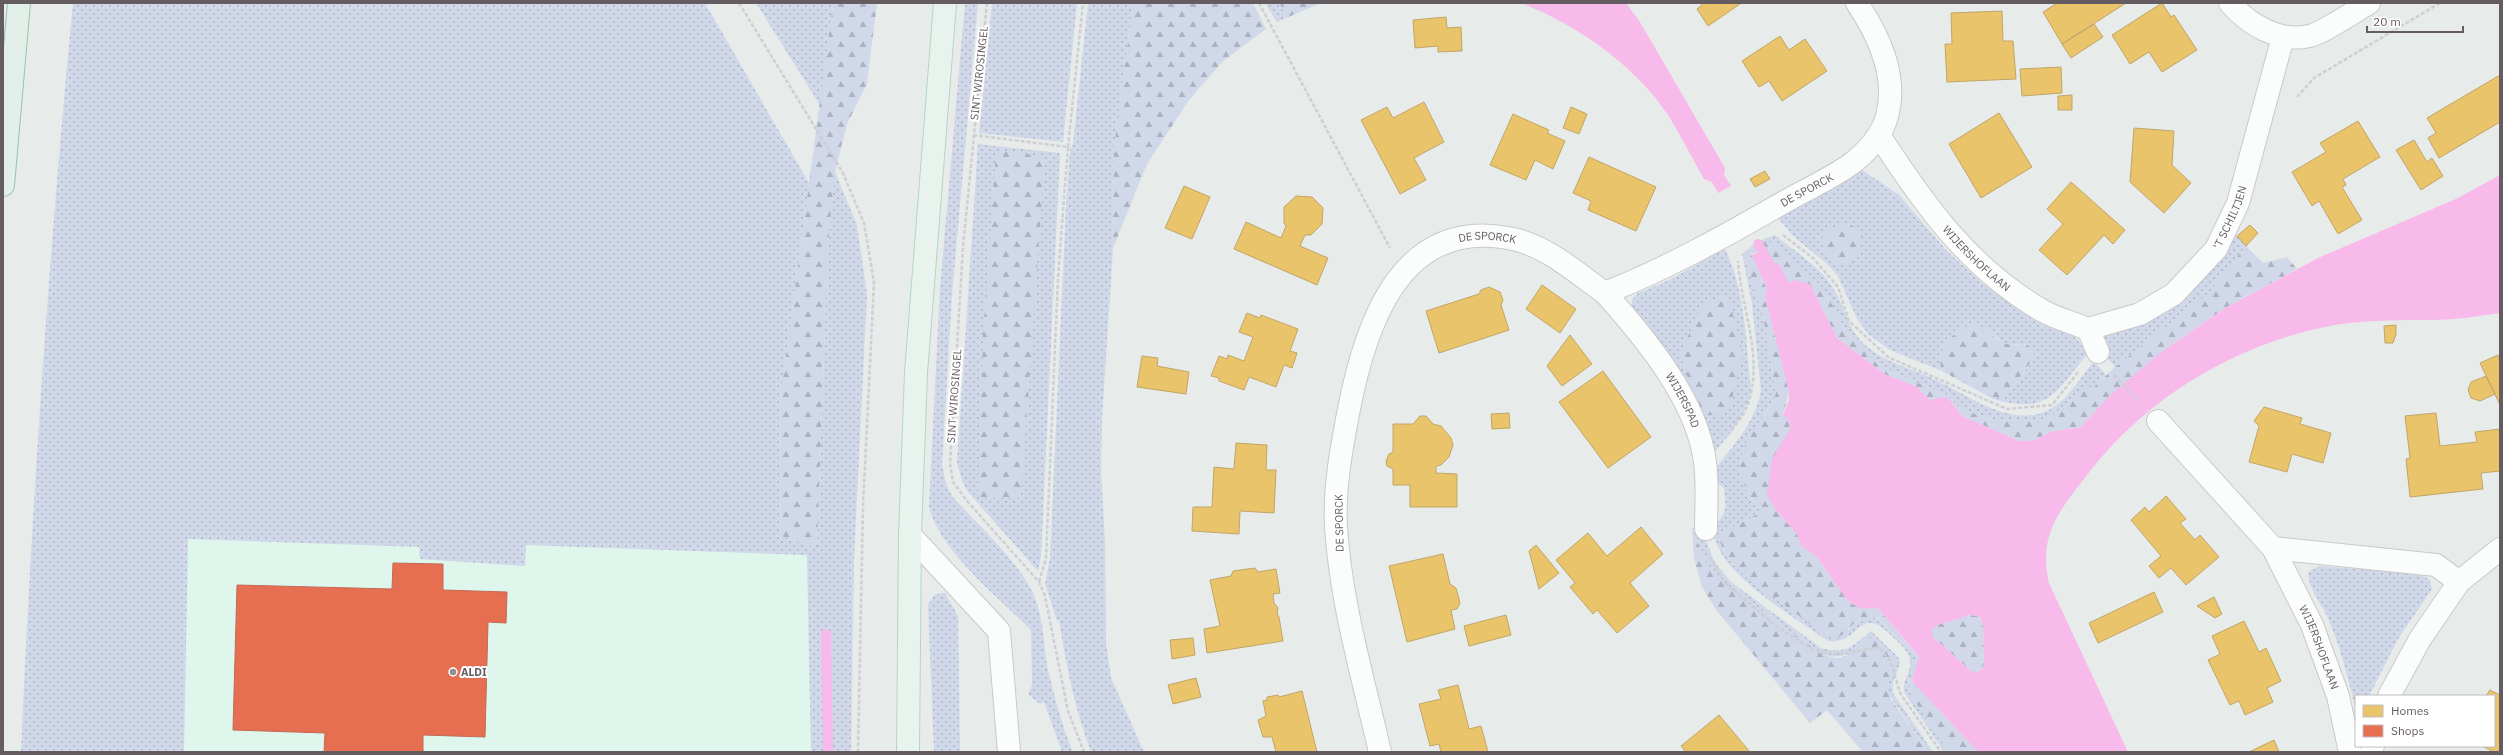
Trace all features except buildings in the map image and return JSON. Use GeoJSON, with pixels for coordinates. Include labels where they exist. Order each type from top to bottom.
{"type":"FeatureCollection","features":[{"type":"Feature","properties":{"kind":"highway"},"geometry":{"type":"LineString","coordinates":[[3,185],[19,3]]}},
{"type":"Feature","properties":{"kind":"main road"},"geometry":{"type":"LineString","coordinates":[[908,752],[910,535],[916,373],[945,3]]}},
{"type":"Feature","properties":{"kind":"street","name":"DE SPORCK"},"geometry":{"type":"LineString","coordinates":[[1380,752],[1353,645],[1341,582],[1336,525],[1339,458],[1352,393],[1367,334],[1387,293],[1403,272],[1417,259],[1445,241],[1475,236],[1508,238],[1538,247],[1605,293],[1659,270],[1733,232],[1852,164],[1879,135],[1887,117],[1890,97],[1888,65],[1873,28],[1857,3]]}},
{"type":"Feature","properties":{"kind":"street"},"geometry":{"type":"LineString","coordinates":[[2230,3],[2268,32],[2283,36],[2310,36],[2369,3]]}},
{"type":"Feature","properties":{"kind":"street","name":"'T SCHILTJEN"},"geometry":{"type":"LineString","coordinates":[[2088,329],[2140,314],[2174,294],[2216,249],[2238,203],[2264,112],[2283,36]]}},
{"type":"Feature","properties":{"kind":"street","name":"WIJERSHOFLAAN"},"geometry":{"type":"LineString","coordinates":[[1879,135],[1910,183],[1947,231],[1978,263],[2044,311],[2088,329]]}},
{"type":"Feature","properties":{"kind":"street","name":"WIJERSPAD"},"geometry":{"type":"LineString","coordinates":[[1605,293],[1640,333],[1673,382],[1694,423],[1705,462],[1706,529]]}},
{"type":"Feature","properties":{"kind":"street"},"geometry":{"type":"LineString","coordinates":[[2088,329],[2098,352]]}},
{"type":"Feature","properties":{"kind":"street","name":"WIJERSHOFLAAN"},"geometry":{"type":"LineString","coordinates":[[2158,421],[2273,548],[2312,625],[2338,696],[2350,752]]}},
{"type":"Feature","properties":{"kind":"street"},"geometry":{"type":"LineString","coordinates":[[910,535],[999,631],[1009,752]]}},
{"type":"Feature","properties":{"kind":"street"},"geometry":{"type":"LineString","coordinates":[[2273,548],[2436,565],[2459,582]]}},
{"type":"Feature","properties":{"kind":"street"},"geometry":{"type":"LineString","coordinates":[[2390,695],[2420,639],[2459,582],[2500,549]]}},
{"type":"Feature","properties":{"kind":"path"},"geometry":{"type":"LineString","coordinates":[[739,3],[843,173],[864,223],[870,250],[874,282],[863,506],[858,752]]}},
{"type":"Feature","properties":{"kind":"path","name":"SINT WIROSINGEL"},"geometry":{"type":"LineString","coordinates":[[987,3],[973,135],[950,463],[953,482],[968,502],[1039,582],[1050,613],[1068,711],[1084,752]]}},
{"type":"Feature","properties":{"kind":"path"},"geometry":{"type":"LineString","coordinates":[[1039,582],[1046,560],[1058,277],[1068,147],[1083,3]]}},
{"type":"Feature","properties":{"kind":"path"},"geometry":{"type":"LineString","coordinates":[[1259,3],[1403,272]]}},
{"type":"Feature","properties":{"kind":"path"},"geometry":{"type":"LineString","coordinates":[[2264,112],[2283,112],[2314,78],[2440,3]]}},
{"type":"Feature","properties":{"kind":"path"},"geometry":{"type":"LineString","coordinates":[[973,135],[1068,147]]}},
{"type":"Feature","properties":{"kind":"path"},"geometry":{"type":"LineString","coordinates":[[1778,232],[1813,258],[1838,287],[1849,321],[1888,357],[2007,409],[2052,405],[2082,366],[2098,352]]}},
{"type":"Feature","properties":{"kind":"path"},"geometry":{"type":"LineString","coordinates":[[1705,462],[1724,441],[1749,403],[1755,370],[1749,320],[1740,284],[1738,257]]}},
{"type":"Feature","properties":{"kind":"path"},"geometry":{"type":"LineString","coordinates":[[1706,529],[1708,552],[1724,582],[1780,629],[1815,650],[1842,654],[1879,647],[1891,662],[1900,693],[1941,752]]}},
{"type":"Feature","properties":{"kind":"shaded area"},"geometry":{"type":"Polygon","coordinates":[[[1521,3],[1626,3],[1640,22],[1725,168],[1724,175],[1731,186],[1718,193],[1712,182],[1704,179],[1668,115],[1639,79],[1621,63],[1603,48],[1563,22],[1521,3]]]}},
{"type":"Feature","properties":{"kind":"shaded area"},"geometry":{"type":"Polygon","coordinates":[[[2500,175],[2500,313],[2442,320],[2399,320],[2341,324],[2304,332],[2268,343],[2233,358],[2168,396],[2138,420],[2111,446],[2087,475],[2060,512],[2053,524],[2046,551],[2046,566],[2049,583],[2128,752],[1978,752],[1912,681],[1919,657],[1878,608],[1862,609],[1849,602],[1815,555],[1802,547],[1797,534],[1775,509],[1767,495],[1772,459],[1790,429],[1789,420],[1783,415],[1789,400],[1789,392],[1765,297],[1767,289],[1752,255],[1765,249],[1771,261],[1779,264],[1789,283],[1795,280],[1810,284],[1837,338],[1886,375],[1916,386],[1930,400],[1945,397],[1949,399],[1962,416],[2019,441],[2033,441],[2050,432],[2081,427],[2108,397],[2160,353],[2225,308],[2318,258],[2458,198],[2500,175]],[[1971,615],[1937,625],[1932,630],[1932,636],[1971,671],[1976,673],[1983,668],[1984,664],[1983,624],[1979,616],[1971,615]]]}},
{"type":"Feature","properties":{"kind":"shaded area"},"geometry":{"type":"Polygon","coordinates":[[[190,368],[807,555],[811,752],[170,752],[190,368]]]}},
{"type":"Feature","properties":{"kind":"green space"},"geometry":{"type":"Polygon","coordinates":[[[73,3],[705,3],[809,183],[779,408],[781,536],[817,548],[828,243],[835,172],[857,225],[867,294],[854,559],[851,752],[811,752],[807,555],[526,545],[525,566],[420,559],[419,547],[188,539],[184,752],[21,752],[30,565],[42,377],[56,190],[73,3]]]}},
{"type":"Feature","properties":{"kind":"green space"},"geometry":{"type":"Polygon","coordinates":[[[756,3],[833,3],[820,105],[756,3]]]}},
{"type":"Feature","properties":{"kind":"green space"},"geometry":{"type":"Polygon","coordinates":[[[833,3],[877,3],[867,84],[847,124],[835,172],[828,243],[817,548],[781,536],[779,408],[833,3]]]}},
{"type":"Feature","properties":{"kind":"green space"},"geometry":{"type":"Polygon","coordinates":[[[965,3],[978,3],[952,295],[942,464],[946,484],[952,496],[1005,552],[1015,564],[1031,589],[1041,618],[1048,670],[1062,722],[1073,752],[1062,752],[1044,702],[1040,704],[1028,694],[1032,685],[1031,630],[957,557],[935,523],[929,507],[940,288],[965,3]]]}},
{"type":"Feature","properties":{"kind":"green space"},"geometry":{"type":"Polygon","coordinates":[[[992,3],[1077,3],[1063,142],[979,133],[992,3]]]}},
{"type":"Feature","properties":{"kind":"green space"},"geometry":{"type":"Polygon","coordinates":[[[1088,3],[1133,3],[1114,147],[1113,248],[1102,419],[1101,474],[1105,539],[1106,643],[1111,678],[1144,752],[1091,752],[1080,720],[1072,687],[1059,620],[1057,621],[1045,584],[1050,558],[1066,206],[1070,150],[1073,144],[1088,3]]]}},
{"type":"Feature","properties":{"kind":"green space"},"geometry":{"type":"Polygon","coordinates":[[[1133,3],[1253,3],[1266,29],[1223,61],[1189,100],[1147,164],[1113,248],[1114,147],[1133,3]]]}},
{"type":"Feature","properties":{"kind":"green space"},"geometry":{"type":"Polygon","coordinates":[[[1265,3],[1280,3],[1286,18],[1277,22],[1265,3]]]}},
{"type":"Feature","properties":{"kind":"green space"},"geometry":{"type":"Polygon","coordinates":[[[1280,3],[1321,3],[1286,18],[1280,3]]]}},
{"type":"Feature","properties":{"kind":"green space"},"geometry":{"type":"Polygon","coordinates":[[[978,144],[1060,153],[1041,557],[1038,571],[968,492],[962,481],[957,463],[978,144]]]}},
{"type":"Feature","properties":{"kind":"green space"},"geometry":{"type":"Polygon","coordinates":[[[996,151],[1045,156],[1021,498],[980,498],[978,495],[983,335],[996,151]]]}},
{"type":"Feature","properties":{"kind":"green space"},"geometry":{"type":"Polygon","coordinates":[[[1862,170],[1899,195],[1946,250],[1982,283],[2032,319],[2045,326],[2073,334],[2088,353],[2050,397],[2039,402],[2027,404],[1993,399],[2009,393],[2031,363],[2026,344],[2006,345],[1976,322],[1961,329],[1948,340],[1941,355],[1940,363],[1942,371],[1890,350],[1868,334],[1857,319],[1838,276],[1826,263],[1793,236],[1778,218],[1862,170]]]}},
{"type":"Feature","properties":{"kind":"green space"},"geometry":{"type":"Polygon","coordinates":[[[1846,223],[1855,227],[1862,235],[1861,254],[1851,264],[1838,265],[1826,257],[1822,244],[1822,237],[1829,229],[1846,223]]]}},
{"type":"Feature","properties":{"kind":"green space"},"geometry":{"type":"Polygon","coordinates":[[[2233,231],[2246,246],[2209,293],[2115,367],[2100,349],[2104,333],[2124,329],[2233,231]]]}},
{"type":"Feature","properties":{"kind":"green space"},"geometry":{"type":"Polygon","coordinates":[[[1775,235],[1806,259],[1828,280],[1837,295],[1852,329],[1861,341],[1869,348],[1897,364],[1936,380],[1988,407],[2016,415],[2030,415],[2044,412],[2059,403],[2065,397],[2078,383],[2094,361],[2106,375],[2092,389],[2087,387],[2044,422],[1996,420],[1974,414],[1960,408],[1947,395],[1896,374],[1872,360],[1846,332],[1833,306],[1816,282],[1764,241],[1745,259],[1763,316],[1776,393],[1770,407],[1748,439],[1743,450],[1741,461],[1743,481],[1747,491],[1762,512],[1717,535],[1723,549],[1733,565],[1848,630],[1858,620],[1876,617],[1916,657],[1909,679],[1911,695],[1948,752],[1944,752],[1904,692],[1904,683],[1910,668],[1910,660],[1906,650],[1894,638],[1873,623],[1860,627],[1839,641],[1828,641],[1761,594],[1729,564],[1719,549],[1714,531],[1725,510],[1724,488],[1711,478],[1711,474],[1748,425],[1758,403],[1761,391],[1752,303],[1742,254],[1757,242],[1775,235]]]}},
{"type":"Feature","properties":{"kind":"green space"},"geometry":{"type":"Polygon","coordinates":[[[1765,241],[1775,243],[1816,282],[1833,306],[1846,332],[1872,360],[1896,374],[1947,395],[1960,408],[1974,414],[1996,420],[2044,422],[2087,387],[2092,389],[2115,367],[2209,293],[2246,246],[2263,263],[2287,257],[2297,269],[2225,308],[2174,343],[2108,397],[2081,427],[2050,432],[2033,441],[2019,441],[1962,416],[1949,399],[1930,400],[1916,386],[1886,375],[1837,338],[1810,284],[1789,283],[1779,264],[1771,261],[1765,247],[1751,254],[1756,262],[1767,289],[1765,297],[1789,392],[1783,414],[1789,420],[1790,429],[1775,509],[1797,534],[1802,547],[1815,555],[1849,602],[1862,609],[1878,608],[1919,658],[1912,681],[1978,752],[1948,752],[1911,695],[1909,673],[1916,657],[1877,617],[1858,620],[1838,638],[1826,635],[1745,577],[1722,547],[1717,535],[1762,512],[1754,502],[1743,482],[1741,461],[1743,451],[1748,440],[1770,407],[1776,393],[1763,316],[1745,259],[1747,251],[1765,241]]]}},
{"type":"Feature","properties":{"kind":"green space"},"geometry":{"type":"Polygon","coordinates":[[[1725,249],[1732,266],[1741,300],[1751,391],[1740,419],[1709,459],[1631,314],[1632,300],[1638,293],[1669,280],[1725,249]],[[1680,354],[1738,372],[1743,354],[1680,354]]]}},
{"type":"Feature","properties":{"kind":"green space"},"geometry":{"type":"Polygon","coordinates":[[[1723,296],[1729,299],[1743,354],[1730,408],[1723,413],[1707,415],[1699,413],[1680,354],[1700,310],[1706,303],[1723,296]]]}},
{"type":"Feature","properties":{"kind":"green space"},"geometry":{"type":"Polygon","coordinates":[[[1976,322],[2004,343],[2009,345],[2022,344],[2029,346],[2035,356],[2009,393],[1993,399],[1942,371],[1940,363],[1941,355],[1948,340],[1961,329],[1976,322]]]}},
{"type":"Feature","properties":{"kind":"green space"},"geometry":{"type":"Polygon","coordinates":[[[1692,528],[1701,528],[1714,561],[1731,582],[1821,648],[1843,650],[1849,648],[1871,631],[1898,657],[1900,663],[1893,682],[1893,693],[1933,752],[1928,752],[1888,693],[1888,684],[1896,660],[1884,646],[1866,639],[1851,652],[1845,655],[1834,657],[1820,653],[1724,583],[1706,562],[1692,528]]]}},
{"type":"Feature","properties":{"kind":"green space"},"geometry":{"type":"Polygon","coordinates":[[[1692,528],[1706,562],[1724,583],[1820,653],[1830,657],[1844,657],[1863,641],[1869,638],[1877,640],[1884,646],[1896,660],[1888,684],[1890,698],[1928,752],[1863,752],[1827,710],[1810,723],[1717,611],[1702,587],[1694,558],[1692,528]]]}},
{"type":"Feature","properties":{"kind":"green space"},"geometry":{"type":"Polygon","coordinates":[[[2319,566],[2418,574],[2429,579],[2432,589],[2398,639],[2370,695],[2355,695],[2355,706],[2336,639],[2327,616],[2310,584],[2308,572],[2319,566]]]}},
{"type":"Feature","properties":{"kind":"green space"},"geometry":{"type":"Polygon","coordinates":[[[945,593],[958,616],[960,752],[934,752],[928,605],[934,595],[945,593]]]}},
{"type":"Feature","properties":{"kind":"green space"},"geometry":{"type":"Polygon","coordinates":[[[1971,615],[1979,616],[1983,624],[1984,664],[1983,668],[1976,673],[1971,671],[1932,636],[1932,630],[1937,625],[1971,615]]]}},
{"type":"Feature","properties":{"kind":"waterway"},"geometry":{"type":"LineString","coordinates":[[1758,244],[1768,261]]}},
{"type":"Feature","properties":{"kind":"waterway"},"geometry":{"type":"LineString","coordinates":[[826,634],[828,752]]}},
{"type":"Feature","properties":{"kind":"place","name":"ALDI"},"geometry":{"type":"Point","coordinates":[453,672]}}]}
